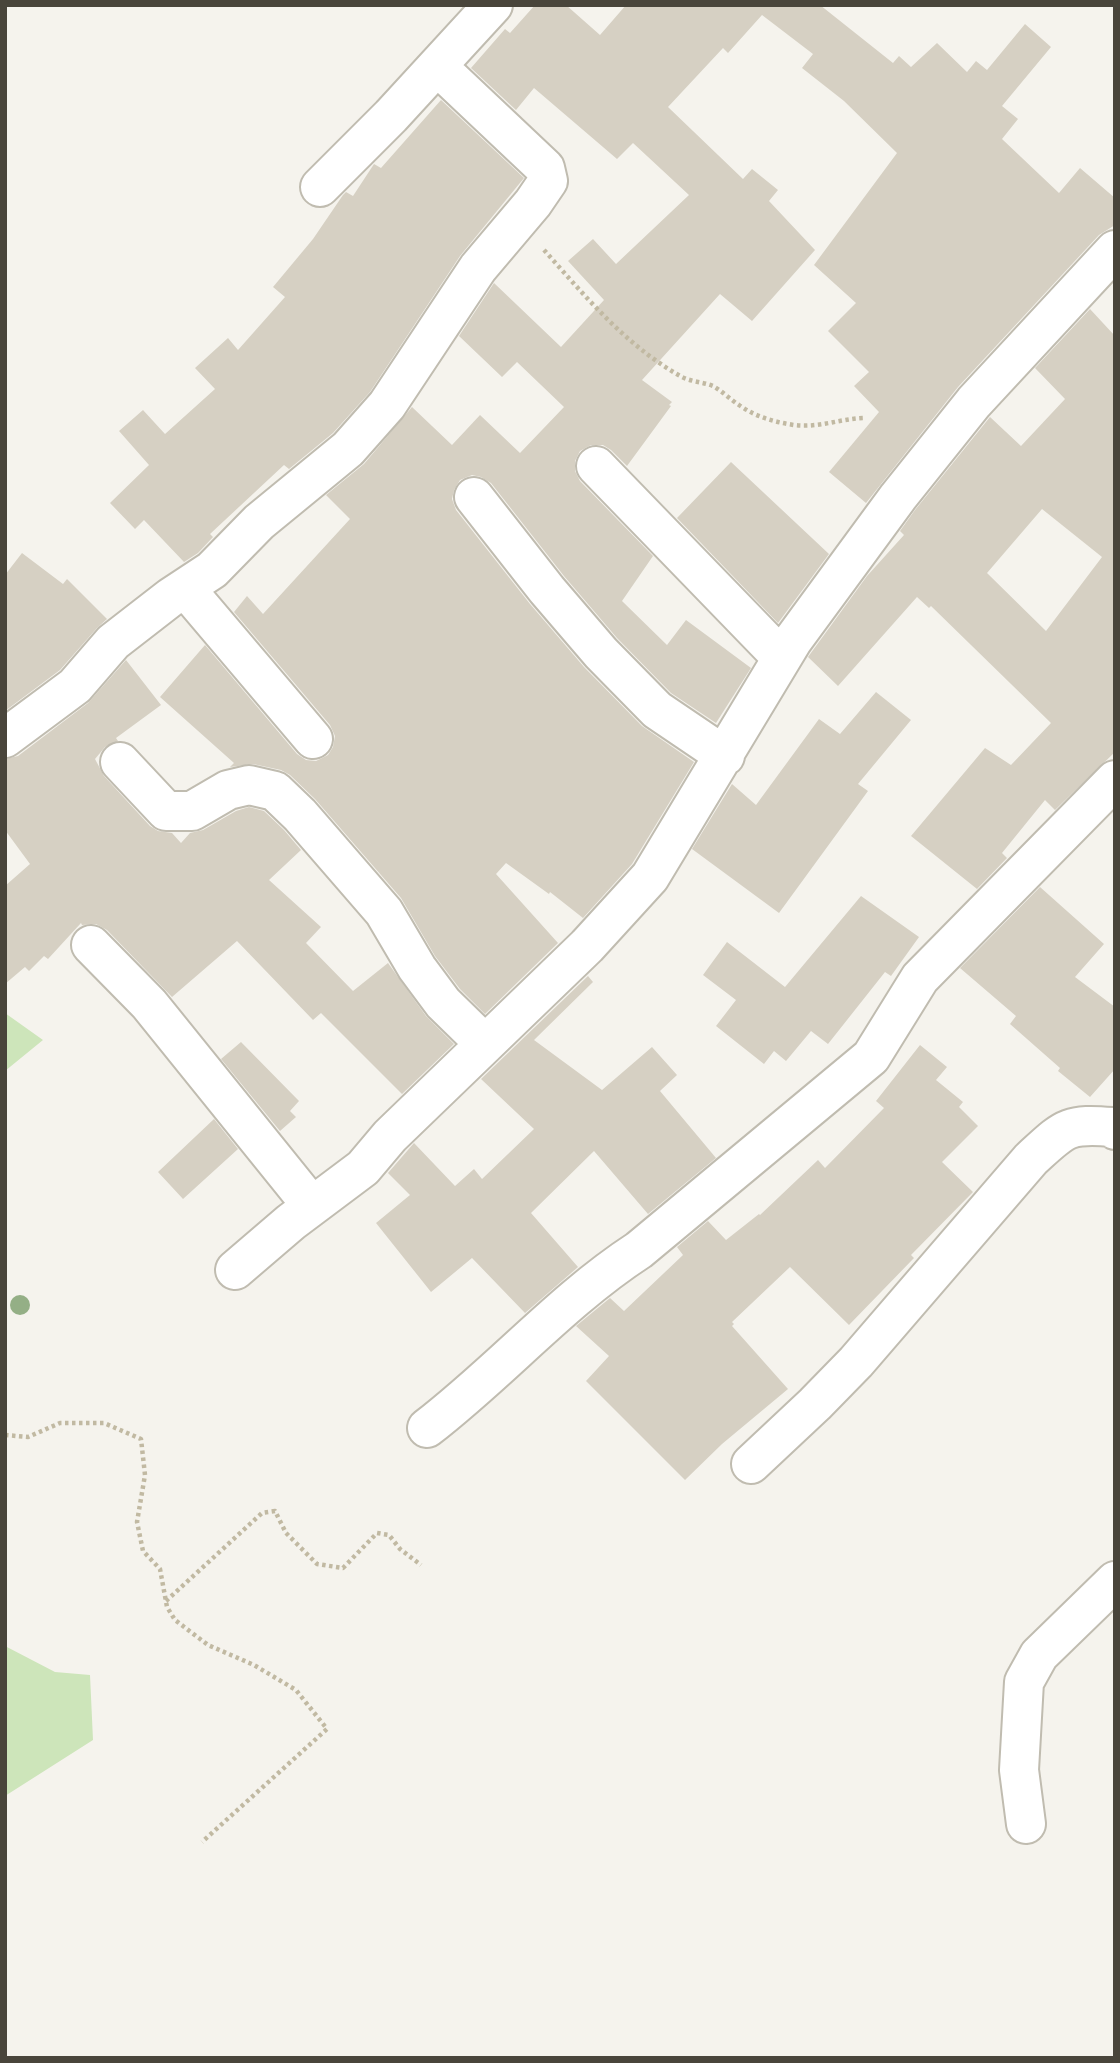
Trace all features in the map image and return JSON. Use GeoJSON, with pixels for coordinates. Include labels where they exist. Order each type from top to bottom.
{"type":"FeatureCollection","features":[{"type":"Feature","properties":{"kind":"street"},"geometry":{"type":"LineString","coordinates":[[320,187],[493,5]]}},
{"type":"Feature","properties":{"kind":"street"},"geometry":{"type":"LineString","coordinates":[[5,738],[75,686],[113,642],[212,570],[259,522],[348,449],[387,405],[478,268],[548,181],[545,168],[437,66]]}},
{"type":"Feature","properties":{"kind":"street"},"geometry":{"type":"LineString","coordinates":[[235,1270],[363,1168],[390,1136],[587,946],[650,877],[782,658],[898,497],[974,402],[1115,250]]}},
{"type":"Feature","properties":{"kind":"street"},"geometry":{"type":"LineString","coordinates":[[596,466],[782,658]]}},
{"type":"Feature","properties":{"kind":"street"},"geometry":{"type":"LineString","coordinates":[[474,497],[547,590],[601,653],[657,710],[725,756]]}},
{"type":"Feature","properties":{"kind":"street"},"geometry":{"type":"LineString","coordinates":[[185,588],[313,739]]}},
{"type":"Feature","properties":{"kind":"street"},"geometry":{"type":"LineString","coordinates":[[120,762],[166,811],[192,811],[228,790],[249,785],[275,791],[300,815],[384,912],[416,968],[443,1003],[485,1044]]}},
{"type":"Feature","properties":{"kind":"street"},"geometry":{"type":"LineString","coordinates":[[427,1428],[464,1400],[607,1271],[658,1235],[871,1057],[920,978],[1115,780]]}},
{"type":"Feature","properties":{"kind":"street"},"geometry":{"type":"LineString","coordinates":[[91,945],[149,1004],[312,1206]]}},
{"type":"Feature","properties":{"kind":"street"},"geometry":{"type":"LineString","coordinates":[[751,1464],[856,1362],[1031,1158],[1062,1131],[1085,1125],[1112,1127],[1115,1130]]}},
{"type":"Feature","properties":{"kind":"street"},"geometry":{"type":"LineString","coordinates":[[1026,1824],[1019,1770],[1024,1682],[1039,1655],[1115,1581]]}},
{"type":"Feature","properties":{"kind":"path"},"geometry":{"type":"LineString","coordinates":[[517,221],[598,310],[637,348],[685,378],[713,386],[742,408],[765,420],[824,426],[838,419],[863,418]]}},
{"type":"Feature","properties":{"kind":"path"},"geometry":{"type":"LineString","coordinates":[[5,1435],[29,1437],[60,1423],[104,1423],[141,1439],[145,1475],[137,1522],[143,1551],[160,1569],[166,1601],[174,1620],[208,1645],[254,1665],[296,1690],[327,1729],[202,1842]]}},
{"type":"Feature","properties":{"kind":"path"},"geometry":{"type":"LineString","coordinates":[[166,1601],[262,1513],[275,1511],[286,1533],[317,1564],[343,1568],[377,1533],[389,1535],[400,1549],[421,1565]]}},
{"type":"Feature","properties":{"kind":"green space"},"geometry":{"type":"Polygon","coordinates":[[[5,1013],[43,1040],[5,1071],[5,1013]]]}},
{"type":"Feature","properties":{"kind":"green space"},"geometry":{"type":"Polygon","coordinates":[[[5,1646],[55,1672],[90,1675],[93,1740],[5,1796],[5,1646]]]}},
{"type":"Feature","properties":{"kind":"building"},"geometry":{"type":"Polygon","coordinates":[[[535,5],[566,5],[600,35],[626,5],[820,5],[893,63],[899,56],[911,67],[937,43],[967,72],[976,61],[987,70],[1025,24],[1051,47],[1002,106],[1018,119],[1002,139],[1059,193],[1080,168],[1115,198],[1115,225],[1099,235],[958,387],[866,503],[829,472],[879,412],[854,386],[869,372],[828,331],[856,303],[814,265],[897,153],[844,101],[802,68],[813,54],[762,15],[728,53],[723,48],[668,107],[743,179],[752,169],[778,190],[769,201],[815,250],[752,321],[720,294],[642,380],[672,402],[627,466],[603,445],[591,445],[580,451],[575,461],[575,471],[580,481],[653,556],[622,601],[667,645],[686,620],[751,668],[716,723],[671,693],[617,638],[491,483],[472,475],[460,480],[452,499],[456,510],[530,604],[584,667],[642,726],[694,762],[632,864],[583,918],[506,863],[496,874],[558,943],[485,1014],[460,989],[435,956],[401,898],[315,799],[281,770],[253,764],[230,767],[234,763],[160,697],[205,645],[297,754],[306,760],[316,761],[328,755],[335,736],[330,725],[234,612],[247,596],[263,614],[350,519],[326,495],[364,464],[412,407],[452,445],[480,415],[520,453],[564,407],[517,362],[502,377],[459,336],[494,283],[561,347],[604,300],[568,261],[593,239],[616,264],[689,195],[633,143],[617,159],[534,88],[516,110],[471,68],[505,29],[510,33],[535,5]]]}},
{"type":"Feature","properties":{"kind":"building"},"geometry":{"type":"Polygon","coordinates":[[[441,100],[524,178],[460,256],[370,392],[333,433],[289,469],[284,465],[210,534],[213,537],[198,553],[184,562],[144,520],[135,529],[110,503],[149,465],[119,431],[143,410],[165,434],[215,389],[195,368],[228,338],[238,350],[285,297],[273,287],[313,239],[343,195],[346,192],[353,196],[374,164],[381,168],[441,100]]]}},
{"type":"Feature","properties":{"kind":"building"},"geometry":{"type":"Polygon","coordinates":[[[1090,309],[1115,336],[1115,752],[1055,810],[1045,800],[1002,853],[1007,858],[977,889],[911,836],[985,748],[1011,765],[1051,723],[931,606],[929,608],[917,597],[838,686],[808,657],[867,576],[904,535],[900,531],[915,510],[990,417],[1021,446],[1065,399],[1035,368],[1090,309]],[[1042,509],[987,573],[1046,631],[1102,557],[1042,509]]]}},
{"type":"Feature","properties":{"kind":"building"},"geometry":{"type":"Polygon","coordinates":[[[731,462],[829,554],[778,623],[677,518],[731,462]]]}},
{"type":"Feature","properties":{"kind":"building"},"geometry":{"type":"Polygon","coordinates":[[[22,553],[63,584],[67,579],[107,619],[60,670],[5,711],[5,575],[22,553]]]}},
{"type":"Feature","properties":{"kind":"building"},"geometry":{"type":"Polygon","coordinates":[[[126,660],[161,705],[116,738],[118,741],[105,747],[95,759],[104,776],[150,826],[158,831],[172,833],[181,843],[190,833],[203,830],[236,811],[249,807],[264,811],[284,830],[301,850],[269,880],[321,927],[306,943],[353,991],[388,963],[426,1016],[454,1044],[402,1094],[321,1013],[313,1020],[237,941],[172,997],[107,930],[96,924],[81,923],[48,959],[44,956],[29,971],[25,967],[5,984],[5,886],[30,864],[5,830],[5,759],[18,756],[88,703],[126,660]]]}},
{"type":"Feature","properties":{"kind":"building"},"geometry":{"type":"Polygon","coordinates":[[[876,692],[911,720],[858,784],[868,791],[779,913],[692,849],[732,784],[756,805],[819,719],[840,734],[876,692]]]}},
{"type":"Feature","properties":{"kind":"building"},"geometry":{"type":"Polygon","coordinates":[[[1040,887],[1104,944],[1075,977],[1115,1007],[1115,1069],[1090,1097],[1058,1071],[1060,1068],[1010,1024],[1016,1016],[960,968],[1040,887]]]}},
{"type":"Feature","properties":{"kind":"building"},"geometry":{"type":"Polygon","coordinates":[[[861,896],[919,937],[891,976],[885,972],[828,1044],[811,1031],[786,1061],[774,1051],[764,1064],[716,1026],[736,1000],[703,975],[727,942],[785,987],[861,896]]]}},
{"type":"Feature","properties":{"kind":"building"},"geometry":{"type":"Polygon","coordinates":[[[588,976],[593,982],[534,1040],[602,1090],[652,1047],[677,1075],[660,1091],[716,1158],[648,1214],[594,1151],[531,1213],[578,1267],[525,1313],[472,1258],[431,1292],[376,1223],[410,1195],[388,1173],[414,1143],[455,1186],[474,1169],[482,1179],[534,1129],[481,1079],[588,976]]]}},
{"type":"Feature","properties":{"kind":"building"},"geometry":{"type":"Polygon","coordinates":[[[241,1042],[299,1101],[290,1111],[296,1117],[280,1131],[221,1059],[241,1042]]]}},
{"type":"Feature","properties":{"kind":"building"},"geometry":{"type":"Polygon","coordinates":[[[920,1045],[947,1067],[936,1080],[963,1102],[959,1107],[978,1126],[942,1162],[973,1192],[911,1255],[914,1258],[849,1325],[790,1267],[732,1322],[732,1326],[788,1389],[722,1444],[685,1480],[586,1381],[609,1356],[576,1326],[610,1298],[624,1311],[683,1255],[677,1247],[708,1221],[726,1240],[760,1215],[818,1160],[825,1168],[884,1108],[876,1101],[920,1045]]]}},
{"type":"Feature","properties":{"kind":"building"},"geometry":{"type":"Polygon","coordinates":[[[214,1119],[238,1149],[183,1199],[158,1172],[214,1119]]]}}]}
